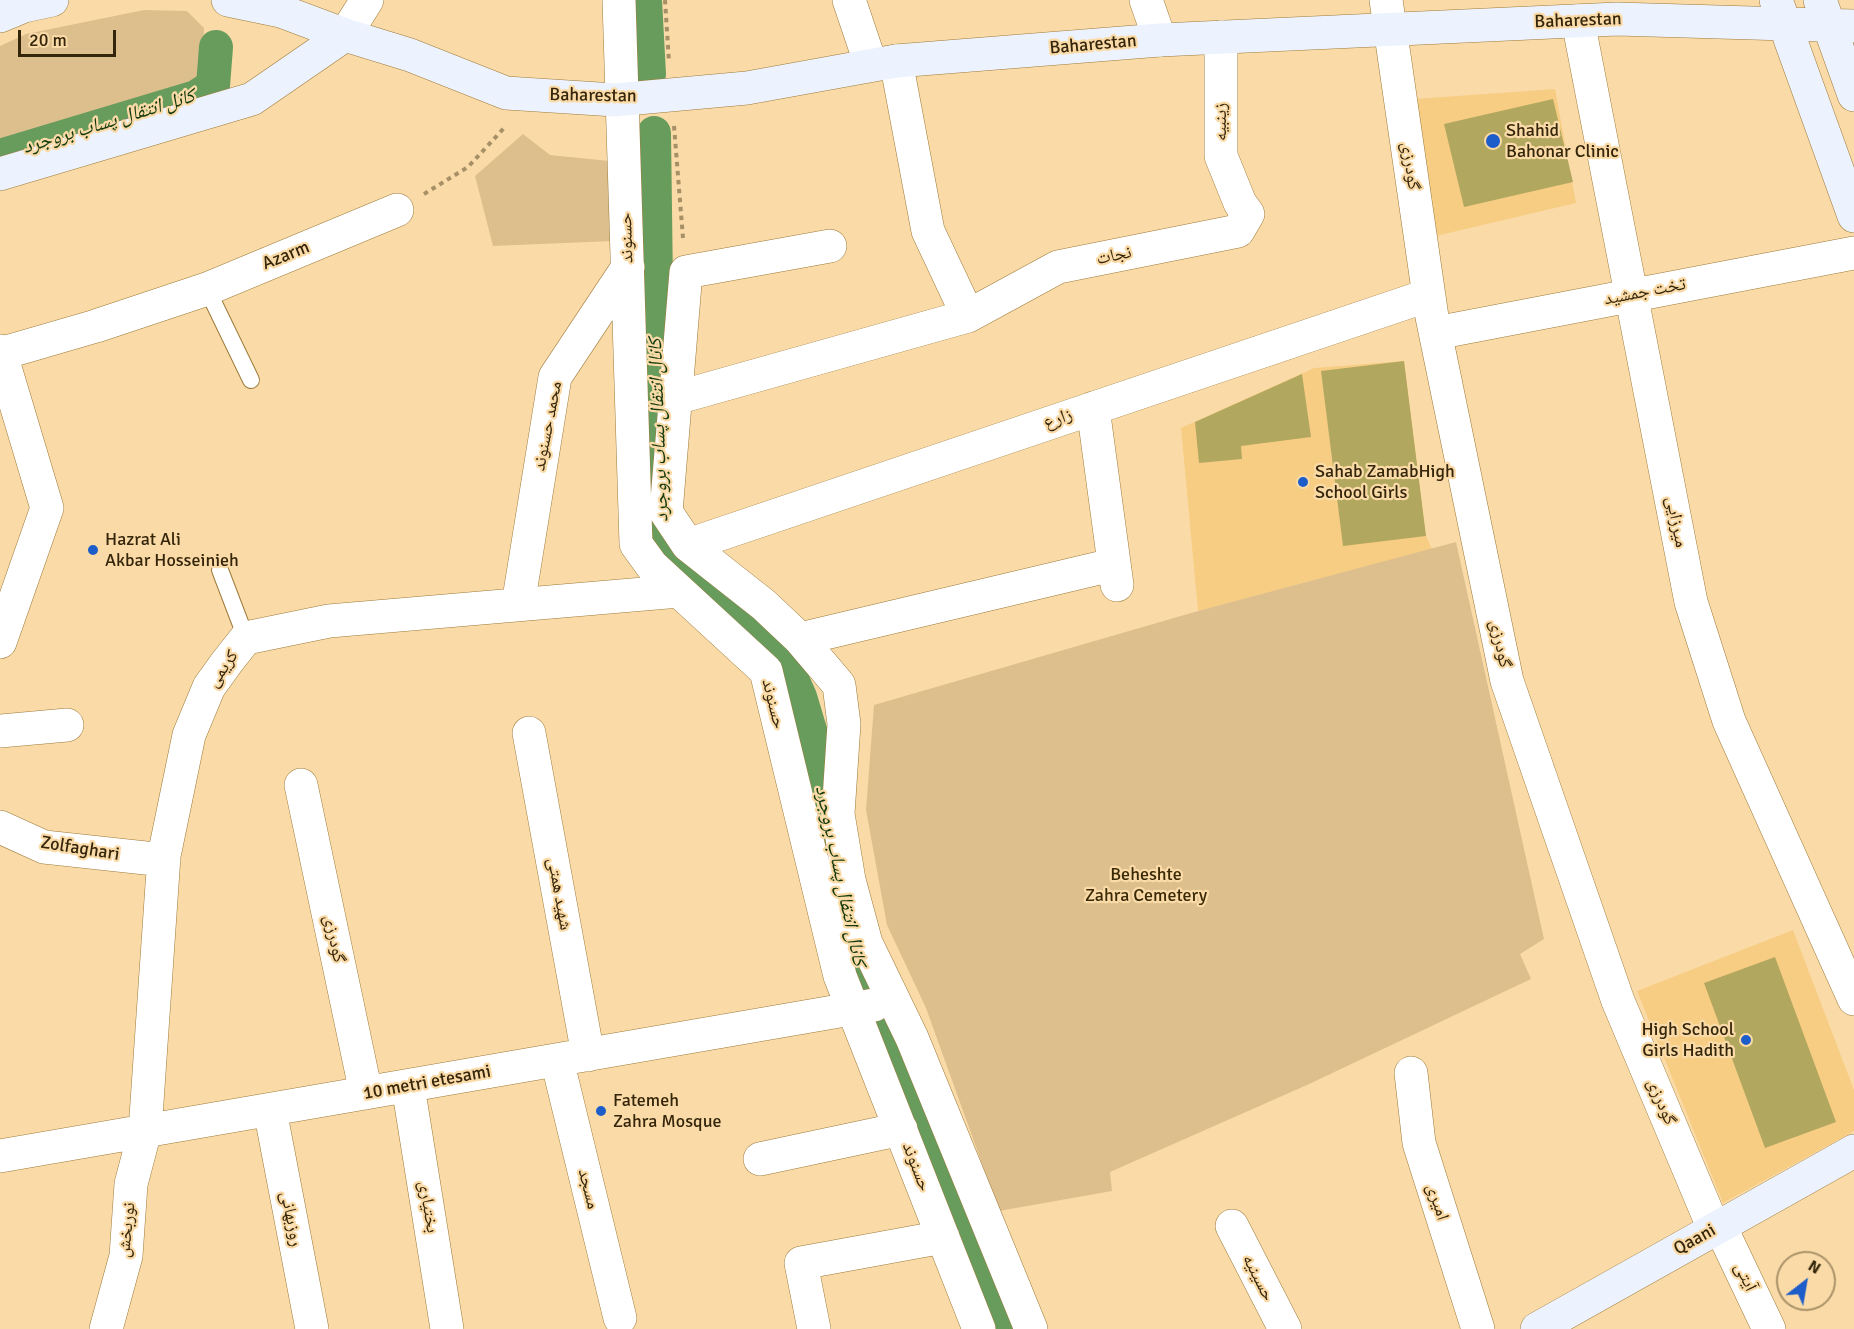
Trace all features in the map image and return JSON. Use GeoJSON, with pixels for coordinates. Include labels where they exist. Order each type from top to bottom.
{"type":"FeatureCollection","features":[{"type":"Feature","properties":{"kind":"street"},"geometry":{"type":"LineString","coordinates":[[0,16],[24,6],[52,0]]}},
{"type":"Feature","properties":{"kind":"street","name":"Baharestan"},"geometry":{"type":"LineString","coordinates":[[228,0],[281,11],[345,35],[410,55],[506,93],[622,100],[747,88],[884,63],[1221,37],[1388,15],[1578,21],[1780,12],[1833,13]]}},
{"type":"Feature","properties":{"kind":"street"},"geometry":{"type":"LineString","coordinates":[[0,174],[252,99],[345,35],[367,0]]}},
{"type":"Feature","properties":{"kind":"street","name":"حسنوند"},"geometry":{"type":"LineString","coordinates":[[619,0],[636,544],[652,566],[765,671],[840,976],[979,1329]]}},
{"type":"Feature","properties":{"kind":"street"},"geometry":{"type":"LineString","coordinates":[[849,0],[884,63],[928,231],[968,316]]}},
{"type":"Feature","properties":{"kind":"street"},"geometry":{"type":"LineString","coordinates":[[1146,0],[1160,40]]}},
{"type":"Feature","properties":{"kind":"street"},"geometry":{"type":"LineString","coordinates":[[1780,12],[1854,216]]}},
{"type":"Feature","properties":{"kind":"street"},"geometry":{"type":"LineString","coordinates":[[1833,13],[1854,95]]}},
{"type":"Feature","properties":{"kind":"street","name":"گودرزی"},"geometry":{"type":"LineString","coordinates":[[1388,15],[1429,295],[1508,681],[1618,1001],[1717,1228]]}},
{"type":"Feature","properties":{"kind":"street","name":"میرزایی"},"geometry":{"type":"LineString","coordinates":[[1578,21],[1691,602],[1729,721],[1854,999]]}},
{"type":"Feature","properties":{"kind":"street","name":"زینبیه"},"geometry":{"type":"LineString","coordinates":[[1221,37],[1221,156],[1240,203]]}},
{"type":"Feature","properties":{"kind":"street","name":"نجات"},"geometry":{"type":"LineString","coordinates":[[676,398],[968,316],[1058,267],[1238,231],[1248,214],[1240,203]]}},
{"type":"Feature","properties":{"kind":"street","name":"Azarm"},"geometry":{"type":"LineString","coordinates":[[0,353],[207,288],[397,210]]}},
{"type":"Feature","properties":{"kind":"street"},"geometry":{"type":"LineString","coordinates":[[830,246],[686,272],[666,512],[688,545],[764,605],[800,639],[839,685],[844,724],[837,814],[849,880],[866,943],[912,1038],[1031,1329]]}},
{"type":"Feature","properties":{"kind":"street","name":"تخت جمشید"},"geometry":{"type":"LineString","coordinates":[[1436,333],[1854,253]]}},
{"type":"Feature","properties":{"kind":"street","name":"محمد حسنوند"},"geometry":{"type":"LineString","coordinates":[[518,605],[555,377],[628,267]]}},
{"type":"Feature","properties":{"kind":"street","name":"زارع"},"geometry":{"type":"LineString","coordinates":[[688,545],[1429,295]]}},
{"type":"Feature","properties":{"kind":"street"},"geometry":{"type":"LineString","coordinates":[[0,353],[47,508],[7,596],[0,642]]}},
{"type":"Feature","properties":{"kind":"street"},"geometry":{"type":"LineString","coordinates":[[800,639],[1115,576],[1093,408]]}},
{"type":"Feature","properties":{"kind":"street","name":"کریمی"},"geometry":{"type":"LineString","coordinates":[[145,1131],[164,860],[189,735],[208,687],[246,638],[329,621],[679,591]]}},
{"type":"Feature","properties":{"kind":"street"},"geometry":{"type":"LineString","coordinates":[[0,731],[66,725]]}},
{"type":"Feature","properties":{"kind":"street","name":"شهید همتی"},"geometry":{"type":"LineString","coordinates":[[529,733],[572,1057]]}},
{"type":"Feature","properties":{"kind":"street","name":"گودرزی"},"geometry":{"type":"LineString","coordinates":[[301,785],[366,1093]]}},
{"type":"Feature","properties":{"kind":"street","name":"Zolfaghari"},"geometry":{"type":"LineString","coordinates":[[0,827],[44,847],[164,860]]}},
{"type":"Feature","properties":{"kind":"street","name":"10 metri etesami"},"geometry":{"type":"LineString","coordinates":[[0,1156],[893,1001]]}},
{"type":"Feature","properties":{"kind":"street","name":"مسجد"},"geometry":{"type":"LineString","coordinates":[[572,1057],[620,1318]]}},
{"type":"Feature","properties":{"kind":"street","name":"امیری"},"geometry":{"type":"LineString","coordinates":[[1411,1073],[1419,1143],[1478,1329]]}},
{"type":"Feature","properties":{"kind":"street","name":"بختیاری"},"geometry":{"type":"LineString","coordinates":[[408,1086],[447,1329]]}},
{"type":"Feature","properties":{"kind":"street","name":"روزبهانی"},"geometry":{"type":"LineString","coordinates":[[270,1110],[312,1329]]}},
{"type":"Feature","properties":{"kind":"street"},"geometry":{"type":"LineString","coordinates":[[760,1159],[901,1129]]}},
{"type":"Feature","properties":{"kind":"street","name":"نوربخش"},"geometry":{"type":"LineString","coordinates":[[106,1329],[126,1256],[131,1184],[145,1131]]}},
{"type":"Feature","properties":{"kind":"street","name":"Qaani"},"geometry":{"type":"LineString","coordinates":[[1537,1329],[1854,1151]]}},
{"type":"Feature","properties":{"kind":"street","name":"حسینیه"},"geometry":{"type":"LineString","coordinates":[[1232,1226],[1285,1329]]}},
{"type":"Feature","properties":{"kind":"street","name":"آیتی"},"geometry":{"type":"LineString","coordinates":[[1717,1228],[1769,1329]]}},
{"type":"Feature","properties":{"kind":"street"},"geometry":{"type":"LineString","coordinates":[[814,1329],[801,1263],[943,1237]]}},
{"type":"Feature","properties":{"kind":"lane"},"geometry":{"type":"LineString","coordinates":[[207,288],[250,380]]}},
{"type":"Feature","properties":{"kind":"lane"},"geometry":{"type":"LineString","coordinates":[[220,570],[246,638]]}},
{"type":"Feature","properties":{"kind":"path"},"geometry":{"type":"LineString","coordinates":[[665,0],[686,272]]}},
{"type":"Feature","properties":{"kind":"path"},"geometry":{"type":"LineString","coordinates":[[397,210],[468,167],[534,94]]}},
{"type":"Feature","properties":{"kind":"shaded area","name":"Shahid Bahonar Clinic"},"geometry":{"type":"Polygon","coordinates":[[[1555,89],[1576,203],[1436,236],[1415,99],[1555,89]]]}},
{"type":"Feature","properties":{"kind":"shaded area","name":"Sahab ZamabHigh School Girls"},"geometry":{"type":"Polygon","coordinates":[[[1404,361],[1426,536],[1432,549],[1198,611],[1181,428],[1314,368],[1404,361]]]}},
{"type":"Feature","properties":{"kind":"shaded area","name":"High School Girls Hadith"},"geometry":{"type":"Polygon","coordinates":[[[1793,930],[1854,1090],[1854,1131],[1723,1203],[1637,991],[1793,930]]]}},
{"type":"Feature","properties":{"kind":"green space"},"geometry":{"type":"Polygon","coordinates":[[[144,10],[187,11],[204,28],[201,78],[0,140],[0,46],[26,34],[144,10]]]}},
{"type":"Feature","properties":{"kind":"green space"},"geometry":{"type":"Polygon","coordinates":[[[523,134],[550,155],[609,161],[613,241],[493,246],[475,176],[523,134]]]}},
{"type":"Feature","properties":{"kind":"green space","name":"Beheshte Zahra Cemetery"},"geometry":{"type":"Polygon","coordinates":[[[1456,542],[1544,939],[1520,954],[1531,979],[1307,1085],[1110,1172],[1112,1191],[999,1211],[926,1008],[887,925],[866,810],[874,705],[1198,611],[1456,542]]]}},
{"type":"Feature","properties":{"kind":"building"},"geometry":{"type":"Polygon","coordinates":[[[1553,99],[1573,182],[1464,207],[1444,124],[1553,99]]]}},
{"type":"Feature","properties":{"kind":"building"},"geometry":{"type":"Polygon","coordinates":[[[1404,361],[1426,536],[1343,546],[1321,371],[1404,361]]]}},
{"type":"Feature","properties":{"kind":"building"},"geometry":{"type":"Polygon","coordinates":[[[1302,374],[1311,437],[1241,446],[1242,459],[1199,463],[1195,422],[1302,374]]]}},
{"type":"Feature","properties":{"kind":"building"},"geometry":{"type":"Polygon","coordinates":[[[1775,957],[1836,1122],[1765,1148],[1704,983],[1775,957]]]}},
{"type":"Feature","properties":{"kind":"waterway","name":"کانال انتقال پساب بروجرد"},"geometry":{"type":"LineString","coordinates":[[645,0],[649,74]]}},
{"type":"Feature","properties":{"kind":"waterway","name":"کانل انتقال پساب بروجرد"},"geometry":{"type":"LineString","coordinates":[[0,156],[196,97],[213,86],[216,47]]}},
{"type":"Feature","properties":{"kind":"waterway","name":"کانال انتقال پساب بروجرد"},"geometry":{"type":"LineString","coordinates":[[654,133],[659,514],[663,536],[675,555],[782,657],[800,697],[818,757],[823,810],[832,847]]}},
{"type":"Feature","properties":{"kind":"waterway","name":"کانال انتقال پساب بروجرد"},"geometry":{"type":"LineString","coordinates":[[849,923],[865,990]]}},
{"type":"Feature","properties":{"kind":"waterway","name":"کانال انتقال پساب بروجرد"},"geometry":{"type":"LineString","coordinates":[[880,1023],[999,1329]]}},
{"type":"Feature","properties":{"kind":"place","name":"Shahid Bahonar Clinic"},"geometry":{"type":"Point","coordinates":[1493,141]}},
{"type":"Feature","properties":{"kind":"place","name":"Sahab ZamabHigh School Girls"},"geometry":{"type":"Point","coordinates":[1303,482]}},
{"type":"Feature","properties":{"kind":"place","name":"Hazrat Ali Akbar Hosseinieh"},"geometry":{"type":"Point","coordinates":[93,550]}},
{"type":"Feature","properties":{"kind":"place","name":"High School Girls Hadith"},"geometry":{"type":"Point","coordinates":[1746,1040]}},
{"type":"Feature","properties":{"kind":"place","name":"Fatemeh Zahra Mosque"},"geometry":{"type":"Point","coordinates":[601,1111]}}]}
